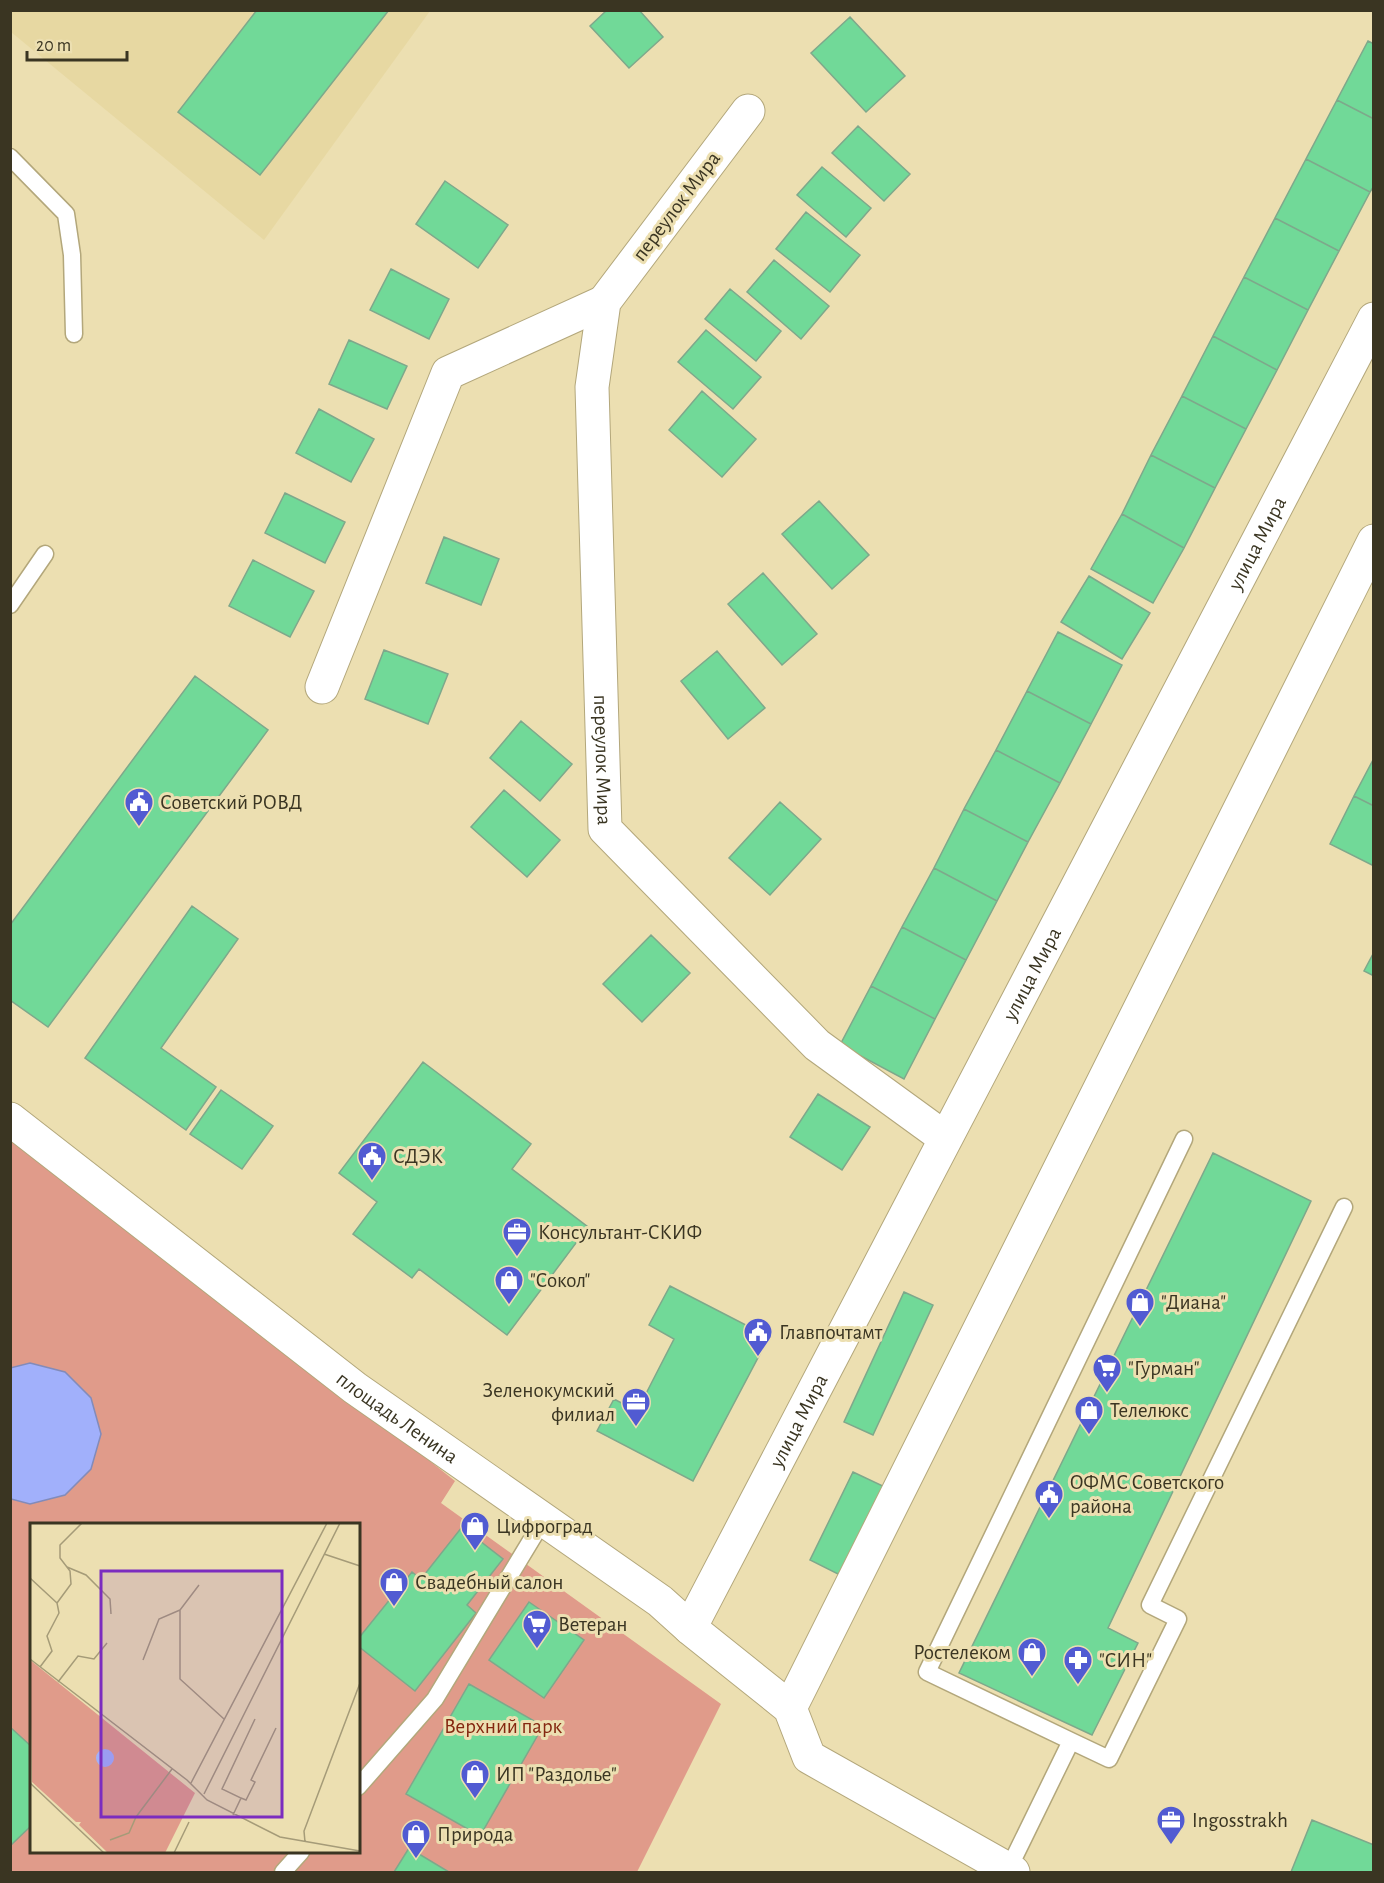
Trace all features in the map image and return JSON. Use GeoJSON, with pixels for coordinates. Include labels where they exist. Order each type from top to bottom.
{"type":"FeatureCollection","features":[{"type":"Feature","properties":{"kind":"street","name":"переулок Мира"},"geometry":{"type":"LineString","coordinates":[[322,687],[448,373],[604,302],[748,111]]}},
{"type":"Feature","properties":{"kind":"street","name":"переулок Мира"},"geometry":{"type":"LineString","coordinates":[[604,302],[592,387],[605,829],[817,1045],[945,1138]]}},
{"type":"Feature","properties":{"kind":"street","name":"улица Мира"},"geometry":{"type":"LineString","coordinates":[[690,1628],[1374,319]]}},
{"type":"Feature","properties":{"kind":"street"},"geometry":{"type":"LineString","coordinates":[[1011,1871],[809,1756],[790,1708],[1374,541]]}},
{"type":"Feature","properties":{"kind":"street","name":"площадь Ленина"},"geometry":{"type":"LineString","coordinates":[[10,1119],[356,1388],[660,1601],[790,1708]]}},
{"type":"Feature","properties":{"kind":"lane"},"geometry":{"type":"LineString","coordinates":[[10,156],[66,214],[72,255],[74,334]]}},
{"type":"Feature","properties":{"kind":"lane"},"geometry":{"type":"LineString","coordinates":[[10,605],[45,554]]}},
{"type":"Feature","properties":{"kind":"lane"},"geometry":{"type":"LineString","coordinates":[[1184,1138],[927,1672],[1109,1759],[1178,1619],[1150,1605],[1344,1207]]}},
{"type":"Feature","properties":{"kind":"lane"},"geometry":{"type":"LineString","coordinates":[[360,1784],[435,1699],[544,1520]]}},
{"type":"Feature","properties":{"kind":"lane"},"geometry":{"type":"LineString","coordinates":[[1011,1871],[1071,1741]]}},
{"type":"Feature","properties":{"kind":"lane"},"geometry":{"type":"LineString","coordinates":[[283,1872],[299,1853]]}},
{"type":"Feature","properties":{"kind":"shaded area"},"geometry":{"type":"Polygon","coordinates":[[[10,11],[430,11],[264,240],[11,32],[10,11]]]}},
{"type":"Feature","properties":{"kind":"green space","name":"Верхний парк"},"geometry":{"type":"Polygon","coordinates":[[[10,1127],[455,1481],[441,1503],[721,1704],[637,1872],[11,1872],[10,1127]]]}},
{"type":"Feature","properties":{"kind":"water"},"geometry":{"type":"Polygon","coordinates":[[[30,1363],[65,1372],[91,1398],[101,1434],[91,1469],[65,1495],[30,1504],[11,1499],[10,1368],[30,1363]]]}},
{"type":"Feature","properties":{"kind":"building"},"geometry":{"type":"Polygon","coordinates":[[[257,10],[389,10],[260,175],[178,112],[257,10]]]}},
{"type":"Feature","properties":{"kind":"building"},"geometry":{"type":"Polygon","coordinates":[[[607,10],[639,10],[663,37],[629,68],[590,26],[607,10]]]}},
{"type":"Feature","properties":{"kind":"building"},"geometry":{"type":"Polygon","coordinates":[[[850,17],[905,76],[866,112],[811,53],[850,17]]]}},
{"type":"Feature","properties":{"kind":"building"},"geometry":{"type":"Polygon","coordinates":[[[1368,41],[1374,44],[1374,119],[1337,100],[1368,41]]]}},
{"type":"Feature","properties":{"kind":"building"},"geometry":{"type":"Polygon","coordinates":[[[1337,100],[1374,119],[1374,186],[1370,192],[1306,159],[1337,100]]]}},
{"type":"Feature","properties":{"kind":"building"},"geometry":{"type":"Polygon","coordinates":[[[858,126],[910,174],[884,201],[832,153],[858,126]]]}},
{"type":"Feature","properties":{"kind":"building"},"geometry":{"type":"Polygon","coordinates":[[[1306,159],[1370,192],[1339,251],[1275,218],[1306,159]]]}},
{"type":"Feature","properties":{"kind":"building"},"geometry":{"type":"Polygon","coordinates":[[[822,167],[871,208],[846,237],[797,195],[822,167]]]}},
{"type":"Feature","properties":{"kind":"building"},"geometry":{"type":"Polygon","coordinates":[[[445,181],[508,225],[478,268],[416,224],[445,181]]]}},
{"type":"Feature","properties":{"kind":"building"},"geometry":{"type":"Polygon","coordinates":[[[806,212],[860,255],[830,292],[776,249],[806,212]]]}},
{"type":"Feature","properties":{"kind":"building"},"geometry":{"type":"Polygon","coordinates":[[[1275,218],[1339,251],[1308,310],[1244,277],[1275,218]]]}},
{"type":"Feature","properties":{"kind":"building"},"geometry":{"type":"Polygon","coordinates":[[[774,260],[829,306],[801,339],[747,292],[774,260]]]}},
{"type":"Feature","properties":{"kind":"building"},"geometry":{"type":"Polygon","coordinates":[[[391,269],[449,299],[429,339],[370,310],[391,269]]]}},
{"type":"Feature","properties":{"kind":"building"},"geometry":{"type":"Polygon","coordinates":[[[1244,277],[1308,310],[1277,370],[1213,336],[1244,277]]]}},
{"type":"Feature","properties":{"kind":"building"},"geometry":{"type":"Polygon","coordinates":[[[730,289],[781,331],[756,361],[705,319],[730,289]]]}},
{"type":"Feature","properties":{"kind":"building"},"geometry":{"type":"Polygon","coordinates":[[[706,330],[761,377],[733,409],[678,362],[706,330]]]}},
{"type":"Feature","properties":{"kind":"building"},"geometry":{"type":"Polygon","coordinates":[[[1213,336],[1277,370],[1246,429],[1182,396],[1213,336]]]}},
{"type":"Feature","properties":{"kind":"building"},"geometry":{"type":"Polygon","coordinates":[[[349,340],[407,366],[387,409],[329,384],[349,340]]]}},
{"type":"Feature","properties":{"kind":"building"},"geometry":{"type":"Polygon","coordinates":[[[702,391],[756,439],[722,477],[669,430],[702,391]]]}},
{"type":"Feature","properties":{"kind":"building"},"geometry":{"type":"Polygon","coordinates":[[[1182,396],[1246,429],[1215,488],[1151,455],[1182,396]]]}},
{"type":"Feature","properties":{"kind":"building"},"geometry":{"type":"Polygon","coordinates":[[[319,409],[374,439],[351,482],[296,453],[319,409]]]}},
{"type":"Feature","properties":{"kind":"building"},"geometry":{"type":"Polygon","coordinates":[[[1151,455],[1215,488],[1184,548],[1122,514],[1151,455]]]}},
{"type":"Feature","properties":{"kind":"building"},"geometry":{"type":"Polygon","coordinates":[[[285,493],[345,522],[325,563],[265,533],[285,493]]]}},
{"type":"Feature","properties":{"kind":"building"},"geometry":{"type":"Polygon","coordinates":[[[819,501],[869,555],[832,589],[782,534],[819,501]]]}},
{"type":"Feature","properties":{"kind":"building"},"geometry":{"type":"Polygon","coordinates":[[[1122,514],[1184,548],[1153,603],[1091,569],[1122,514]]]}},
{"type":"Feature","properties":{"kind":"building"},"geometry":{"type":"Polygon","coordinates":[[[444,537],[499,559],[481,605],[426,583],[444,537]]]}},
{"type":"Feature","properties":{"kind":"building"},"geometry":{"type":"Polygon","coordinates":[[[253,560],[314,591],[290,637],[229,606],[253,560]]]}},
{"type":"Feature","properties":{"kind":"building"},"geometry":{"type":"Polygon","coordinates":[[[763,573],[817,634],[782,665],[728,604],[763,573]]]}},
{"type":"Feature","properties":{"kind":"building"},"geometry":{"type":"Polygon","coordinates":[[[1089,576],[1150,613],[1122,659],[1061,622],[1089,576]]]}},
{"type":"Feature","properties":{"kind":"building"},"geometry":{"type":"Polygon","coordinates":[[[1058,632],[1122,665],[1091,724],[1027,691],[1058,632]]]}},
{"type":"Feature","properties":{"kind":"building"},"geometry":{"type":"Polygon","coordinates":[[[384,650],[448,674],[428,724],[365,699],[384,650]]]}},
{"type":"Feature","properties":{"kind":"building"},"geometry":{"type":"Polygon","coordinates":[[[717,651],[765,708],[728,739],[681,681],[717,651]]]}},
{"type":"Feature","properties":{"kind":"building","name":"Советский РОВД"},"geometry":{"type":"Polygon","coordinates":[[[195,676],[268,730],[48,1027],[10,1000],[10,925],[195,676]]]}},
{"type":"Feature","properties":{"kind":"building"},"geometry":{"type":"Polygon","coordinates":[[[1027,691],[1091,724],[1060,783],[996,750],[1027,691]]]}},
{"type":"Feature","properties":{"kind":"building"},"geometry":{"type":"Polygon","coordinates":[[[521,721],[572,764],[540,801],[490,758],[521,721]]]}},
{"type":"Feature","properties":{"kind":"building"},"geometry":{"type":"Polygon","coordinates":[[[996,750],[1060,783],[1028,842],[964,809],[996,750]]]}},
{"type":"Feature","properties":{"kind":"building"},"geometry":{"type":"Polygon","coordinates":[[[1374,758],[1374,806],[1354,796],[1374,758]]]}},
{"type":"Feature","properties":{"kind":"building"},"geometry":{"type":"Polygon","coordinates":[[[504,790],[560,840],[527,877],[471,827],[504,790]]]}},
{"type":"Feature","properties":{"kind":"building"},"geometry":{"type":"Polygon","coordinates":[[[1354,796],[1374,806],[1374,866],[1330,844],[1354,796]]]}},
{"type":"Feature","properties":{"kind":"building"},"geometry":{"type":"Polygon","coordinates":[[[780,802],[821,839],[770,895],[729,858],[780,802]]]}},
{"type":"Feature","properties":{"kind":"building"},"geometry":{"type":"Polygon","coordinates":[[[964,809],[1028,842],[997,901],[934,868],[964,809]]]}},
{"type":"Feature","properties":{"kind":"building"},"geometry":{"type":"Polygon","coordinates":[[[934,868],[997,901],[966,960],[902,927],[934,868]]]}},
{"type":"Feature","properties":{"kind":"building"},"geometry":{"type":"Polygon","coordinates":[[[192,906],[238,939],[161,1048],[216,1087],[186,1130],[85,1058],[192,906]]]}},
{"type":"Feature","properties":{"kind":"building"},"geometry":{"type":"Polygon","coordinates":[[[902,927],[966,960],[935,1019],[871,986],[902,927]]]}},
{"type":"Feature","properties":{"kind":"building"},"geometry":{"type":"Polygon","coordinates":[[[651,935],[690,973],[642,1022],[603,984],[651,935]]]}},
{"type":"Feature","properties":{"kind":"building"},"geometry":{"type":"Polygon","coordinates":[[[1374,952],[1374,976],[1364,971],[1374,952]]]}},
{"type":"Feature","properties":{"kind":"building"},"geometry":{"type":"Polygon","coordinates":[[[871,986],[935,1019],[904,1079],[840,1045],[871,986]]]}},
{"type":"Feature","properties":{"kind":"building"},"geometry":{"type":"Polygon","coordinates":[[[423,1062],[531,1144],[512,1169],[588,1227],[507,1335],[419,1269],[412,1278],[353,1234],[377,1202],[339,1173],[423,1062]]]}},
{"type":"Feature","properties":{"kind":"building"},"geometry":{"type":"Polygon","coordinates":[[[221,1090],[273,1126],[242,1169],[190,1134],[221,1090]]]}},
{"type":"Feature","properties":{"kind":"building"},"geometry":{"type":"Polygon","coordinates":[[[818,1094],[870,1127],[842,1170],[790,1137],[818,1094]]]}},
{"type":"Feature","properties":{"kind":"building"},"geometry":{"type":"Polygon","coordinates":[[[1213,1153],[1311,1201],[1108,1628],[1138,1643],[1092,1735],[959,1673],[1213,1153]]]}},
{"type":"Feature","properties":{"kind":"building"},"geometry":{"type":"Polygon","coordinates":[[[670,1286],[769,1337],[693,1481],[597,1431],[614,1399],[637,1411],[674,1339],[649,1325],[670,1286]]]}},
{"type":"Feature","properties":{"kind":"building"},"geometry":{"type":"Polygon","coordinates":[[[904,1292],[933,1305],[873,1435],[844,1422],[904,1292]]]}},
{"type":"Feature","properties":{"kind":"building"},"geometry":{"type":"Polygon","coordinates":[[[853,1472],[885,1487],[842,1576],[810,1560],[853,1472]]]}},
{"type":"Feature","properties":{"kind":"building"},"geometry":{"type":"Polygon","coordinates":[[[462,1527],[503,1559],[467,1605],[476,1613],[415,1691],[360,1648],[360,1637],[412,1572],[421,1579],[462,1527]]]}},
{"type":"Feature","properties":{"kind":"building","name":"Ветеран"},"geometry":{"type":"Polygon","coordinates":[[[529,1602],[584,1640],[544,1698],[489,1660],[529,1602]]]}},
{"type":"Feature","properties":{"kind":"building"},"geometry":{"type":"Polygon","coordinates":[[[469,1684],[543,1726],[480,1836],[406,1794],[469,1684]]]}},
{"type":"Feature","properties":{"kind":"building"},"geometry":{"type":"Polygon","coordinates":[[[10,1727],[30,1745],[30,1827],[12,1844],[10,1843],[10,1727]]]}},
{"type":"Feature","properties":{"kind":"building"},"geometry":{"type":"Polygon","coordinates":[[[1312,1820],[1374,1845],[1374,1872],[1291,1872],[1312,1820]]]}},
{"type":"Feature","properties":{"kind":"building","name":"Природа"},"geometry":{"type":"Polygon","coordinates":[[[409,1848],[449,1872],[394,1872],[409,1848]]]}},
{"type":"Feature","properties":{"kind":"place","name":"Советский РОВД"},"geometry":{"type":"Point","coordinates":[139,828]}},
{"type":"Feature","properties":{"kind":"place","name":"СДЭК"},"geometry":{"type":"Point","coordinates":[372,1182]}},
{"type":"Feature","properties":{"kind":"place","name":"Консультант-СКИФ"},"geometry":{"type":"Point","coordinates":[517,1258]}},
{"type":"Feature","properties":{"kind":"place","name":"\"Сокол\""},"geometry":{"type":"Point","coordinates":[509,1306]}},
{"type":"Feature","properties":{"kind":"place","name":"\"Диана\""},"geometry":{"type":"Point","coordinates":[1140,1328]}},
{"type":"Feature","properties":{"kind":"place","name":"Главпочтамт"},"geometry":{"type":"Point","coordinates":[758,1358]}},
{"type":"Feature","properties":{"kind":"place","name":"\"Гурман\""},"geometry":{"type":"Point","coordinates":[1107,1394]}},
{"type":"Feature","properties":{"kind":"place","name":"Зеленокумский филиал"},"geometry":{"type":"Point","coordinates":[636,1428]}},
{"type":"Feature","properties":{"kind":"place","name":"Телелюкс"},"geometry":{"type":"Point","coordinates":[1089,1436]}},
{"type":"Feature","properties":{"kind":"place","name":"OФМС Советского района"},"geometry":{"type":"Point","coordinates":[1049,1520]}},
{"type":"Feature","properties":{"kind":"place","name":"Цифроград"},"geometry":{"type":"Point","coordinates":[475,1552]}},
{"type":"Feature","properties":{"kind":"place","name":"Свадебный салон"},"geometry":{"type":"Point","coordinates":[394,1608]}},
{"type":"Feature","properties":{"kind":"place","name":"Ветеран"},"geometry":{"type":"Point","coordinates":[537,1650]}},
{"type":"Feature","properties":{"kind":"place","name":"Ростелеком"},"geometry":{"type":"Point","coordinates":[1032,1678]}},
{"type":"Feature","properties":{"kind":"place","name":"\"СИН\""},"geometry":{"type":"Point","coordinates":[1078,1686]}},
{"type":"Feature","properties":{"kind":"place","name":"ИП \"Раздолье\""},"geometry":{"type":"Point","coordinates":[475,1800]}},
{"type":"Feature","properties":{"kind":"place","name":"Ingosstrakh"},"geometry":{"type":"Point","coordinates":[1171,1846]}},
{"type":"Feature","properties":{"kind":"place","name":"Природа"},"geometry":{"type":"Point","coordinates":[416,1860]}}]}
